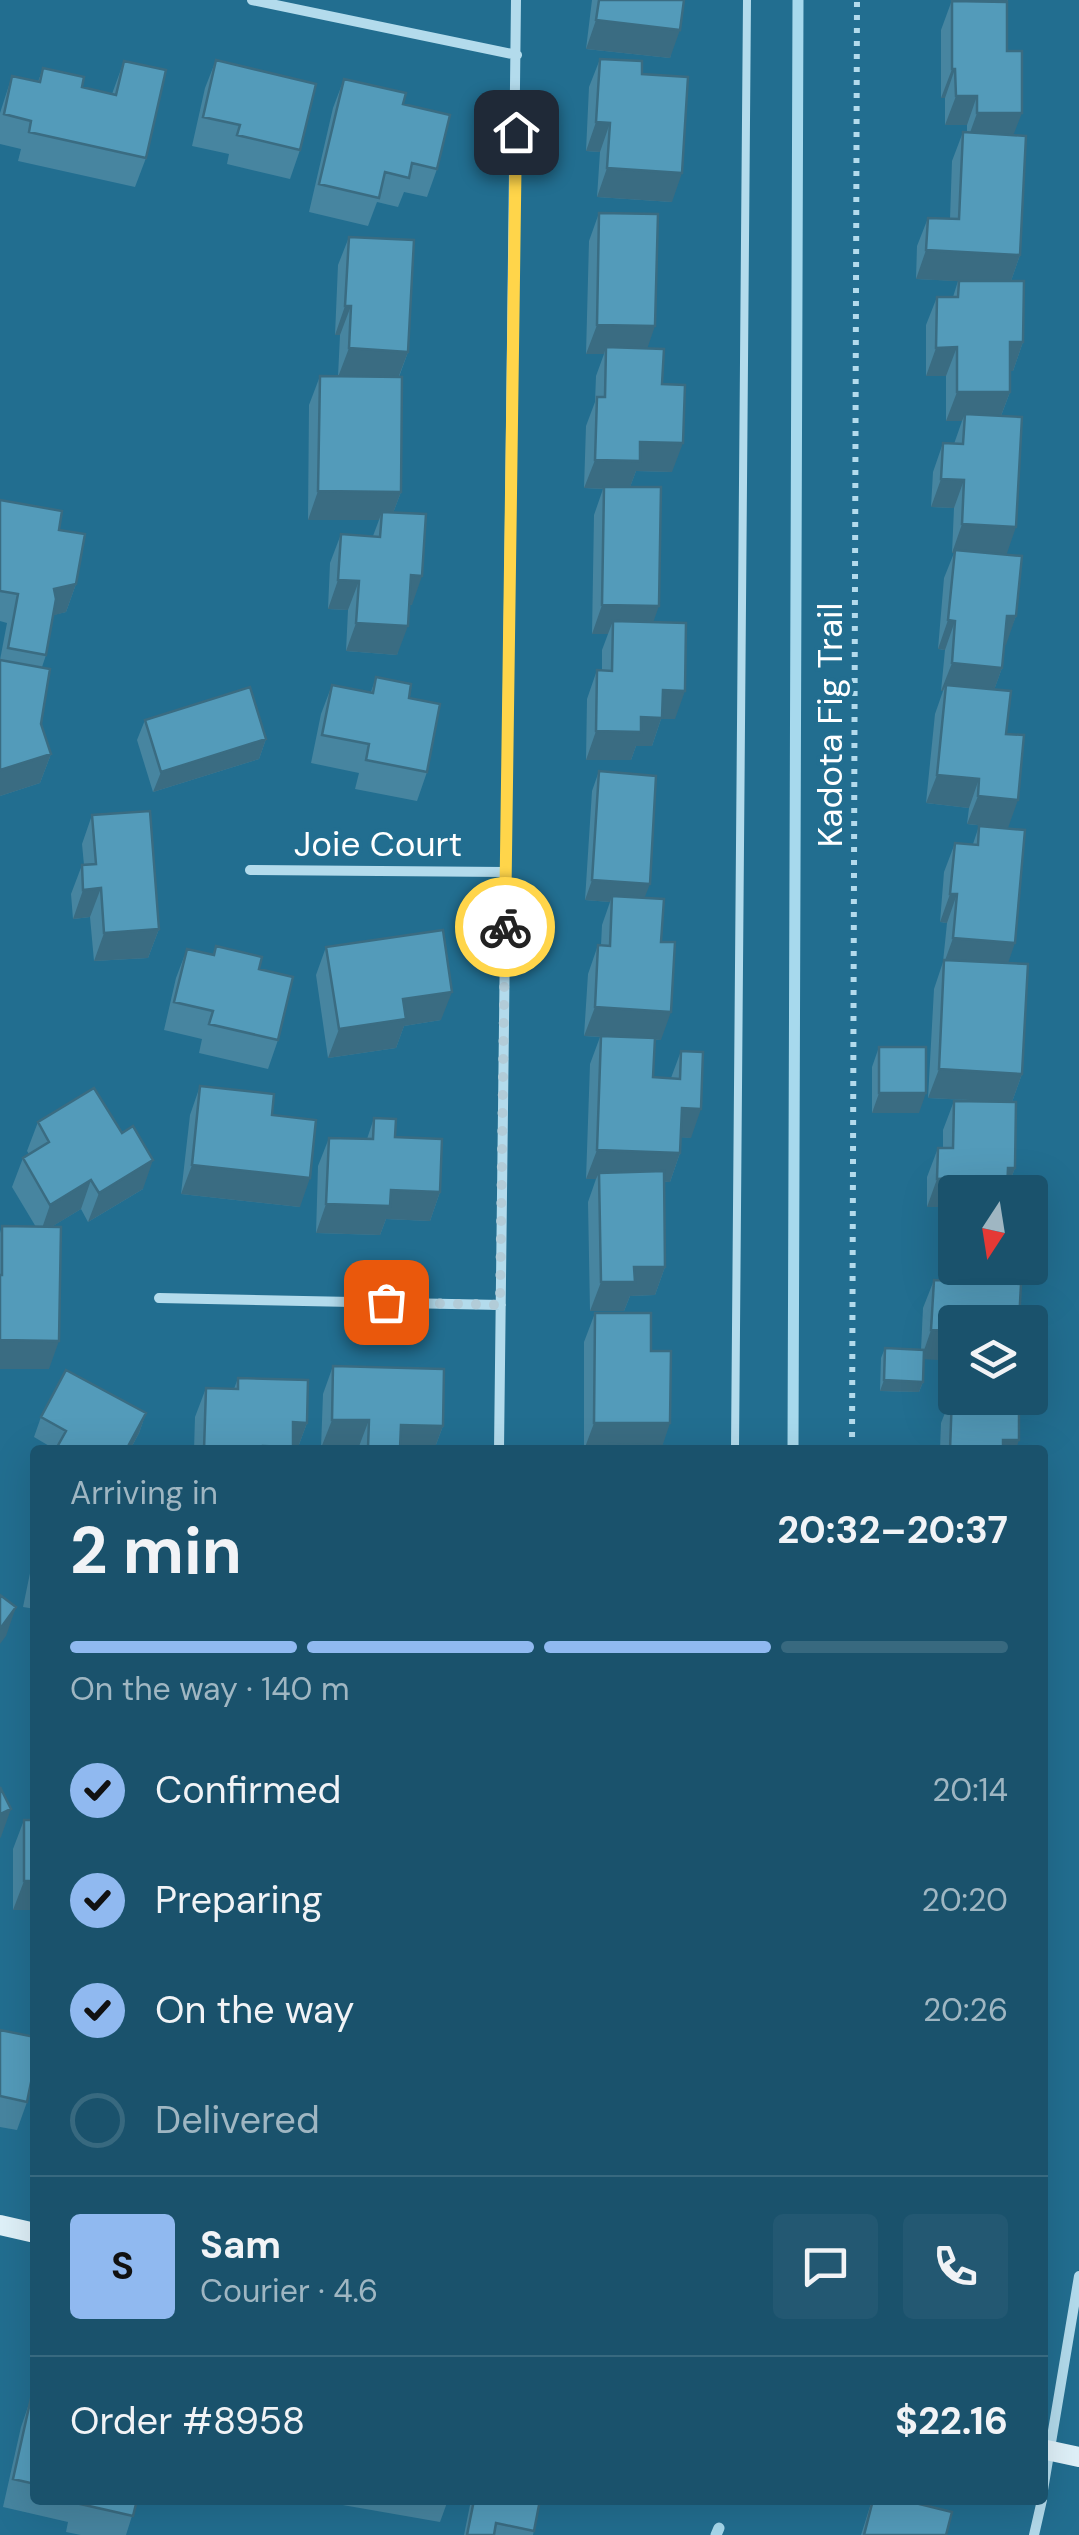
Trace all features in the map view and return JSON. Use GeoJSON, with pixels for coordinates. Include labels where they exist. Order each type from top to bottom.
{"type":"FeatureCollection","features":[{"type":"Feature","properties":{"kind":"main road"},"geometry":{"type":"LineString","coordinates":[[0,2226],[30,2232]]}},
{"type":"Feature","properties":{"kind":"main road"},"geometry":{"type":"LineString","coordinates":[[1048,2450],[1079,2457]]}},
{"type":"Feature","properties":{"kind":"street"},"geometry":{"type":"LineString","coordinates":[[252,0],[517,54]]}},
{"type":"Feature","properties":{"kind":"street"},"geometry":{"type":"LineString","coordinates":[[499,1445],[516,0]]}},
{"type":"Feature","properties":{"kind":"street","name":"Joie Court"},"geometry":{"type":"LineString","coordinates":[[250,870],[505,872]]}},
{"type":"Feature","properties":{"kind":"street"},"geometry":{"type":"LineString","coordinates":[[158,1298],[500,1305]]}},
{"type":"Feature","properties":{"kind":"street"},"geometry":{"type":"LineString","coordinates":[[1048,2445],[1079,2276]]}},
{"type":"Feature","properties":{"kind":"street"},"geometry":{"type":"LineString","coordinates":[[1034,2535],[1040,2505]]}},
{"type":"Feature","properties":{"kind":"lane"},"geometry":{"type":"LineString","coordinates":[[734,1445],[747,0]]}},
{"type":"Feature","properties":{"kind":"path","name":"Kadota Fig Trail"},"geometry":{"type":"LineString","coordinates":[[852,1445],[857,0]]}},
{"type":"Feature","properties":{"kind":"building"},"geometry":{"type":"Polygon","coordinates":[[[599,0],[684,0],[680,30],[596,20],[599,0]]]}},
{"type":"Feature","properties":{"kind":"building"},"geometry":{"type":"Polygon","coordinates":[[[952,1],[1007,2],[1007,51],[1022,51],[1022,113],[977,113],[977,96],[956,96],[952,1]]]}},
{"type":"Feature","properties":{"kind":"building"},"geometry":{"type":"Polygon","coordinates":[[[600,59],[642,61],[642,74],[688,77],[682,173],[607,168],[610,123],[596,122],[600,59]]]}},
{"type":"Feature","properties":{"kind":"building"},"geometry":{"type":"Polygon","coordinates":[[[216,60],[316,84],[300,150],[237,135],[240,125],[203,117],[216,60]]]}},
{"type":"Feature","properties":{"kind":"building"},"geometry":{"type":"Polygon","coordinates":[[[124,61],[166,70],[146,158],[29,132],[31,121],[4,114],[12,76],[40,82],[43,68],[84,77],[82,87],[116,95],[124,61]]]}},
{"type":"Feature","properties":{"kind":"building"},"geometry":{"type":"Polygon","coordinates":[[[344,79],[406,93],[403,104],[450,115],[437,169],[412,163],[409,178],[385,172],[379,198],[319,184],[344,79]]]}},
{"type":"Feature","properties":{"kind":"building"},"geometry":{"type":"Polygon","coordinates":[[[963,132],[1026,136],[1020,255],[926,250],[928,218],[959,219],[963,132]]]}},
{"type":"Feature","properties":{"kind":"building"},"geometry":{"type":"Polygon","coordinates":[[[599,213],[658,214],[655,326],[597,325],[599,213]]]}},
{"type":"Feature","properties":{"kind":"building"},"geometry":{"type":"Polygon","coordinates":[[[349,237],[414,240],[408,352],[349,348],[351,306],[345,306],[349,237]]]}},
{"type":"Feature","properties":{"kind":"building"},"geometry":{"type":"Polygon","coordinates":[[[959,281],[1024,281],[1023,342],[1010,342],[1010,392],[957,392],[957,347],[936,348],[937,297],[958,297],[959,281]]]}},
{"type":"Feature","properties":{"kind":"building"},"geometry":{"type":"Polygon","coordinates":[[[606,347],[664,349],[662,384],[685,385],[683,443],[640,442],[640,461],[595,460],[597,397],[605,397],[606,347]]]}},
{"type":"Feature","properties":{"kind":"building"},"geometry":{"type":"Polygon","coordinates":[[[320,376],[402,377],[401,492],[318,491],[320,376]]]}},
{"type":"Feature","properties":{"kind":"building"},"geometry":{"type":"Polygon","coordinates":[[[965,414],[1022,417],[1016,527],[962,524],[964,480],[941,479],[943,443],[963,444],[965,414]]]}},
{"type":"Feature","properties":{"kind":"building"},"geometry":{"type":"Polygon","coordinates":[[[604,487],[661,487],[659,606],[602,605],[604,487]]]}},
{"type":"Feature","properties":{"kind":"building"},"geometry":{"type":"Polygon","coordinates":[[[0,500],[62,511],[59,530],[85,534],[76,584],[54,589],[56,599],[46,655],[8,648],[18,594],[0,591],[0,500]]]}},
{"type":"Feature","properties":{"kind":"building"},"geometry":{"type":"Polygon","coordinates":[[[382,512],[426,514],[422,576],[411,575],[408,626],[356,623],[359,581],[338,580],[341,534],[380,537],[382,512]]]}},
{"type":"Feature","properties":{"kind":"building"},"geometry":{"type":"Polygon","coordinates":[[[955,550],[1022,556],[1016,616],[1007,616],[1002,668],[952,663],[955,621],[948,620],[955,550]]]}},
{"type":"Feature","properties":{"kind":"building"},"geometry":{"type":"Polygon","coordinates":[[[613,621],[686,623],[685,691],[663,690],[662,718],[641,717],[641,732],[596,731],[597,670],[612,671],[613,621]]]}},
{"type":"Feature","properties":{"kind":"building"},"geometry":{"type":"Polygon","coordinates":[[[0,660],[50,669],[41,724],[51,754],[0,770],[0,660]]]}},
{"type":"Feature","properties":{"kind":"building"},"geometry":{"type":"Polygon","coordinates":[[[376,677],[411,684],[409,698],[440,704],[427,772],[366,760],[369,744],[322,735],[332,685],[373,693],[376,677]]]}},
{"type":"Feature","properties":{"kind":"building"},"geometry":{"type":"Polygon","coordinates":[[[946,685],[1011,691],[1006,734],[1024,735],[1018,800],[978,796],[979,779],[937,775],[946,685]]]}},
{"type":"Feature","properties":{"kind":"building"},"geometry":{"type":"Polygon","coordinates":[[[250,687],[266,739],[161,772],[145,720],[250,687]]]}},
{"type":"Feature","properties":{"kind":"building"},"geometry":{"type":"Polygon","coordinates":[[[599,771],[656,776],[650,884],[592,880],[599,771]]]}},
{"type":"Feature","properties":{"kind":"building"},"geometry":{"type":"Polygon","coordinates":[[[150,811],[159,929],[104,933],[101,888],[83,890],[82,865],[96,864],[92,815],[150,811]]]}},
{"type":"Feature","properties":{"kind":"building"},"geometry":{"type":"Polygon","coordinates":[[[979,826],[1025,830],[1015,943],[953,938],[957,894],[950,894],[955,843],[978,845],[979,826]]]}},
{"type":"Feature","properties":{"kind":"building"},"geometry":{"type":"Polygon","coordinates":[[[612,896],[664,899],[661,942],[675,942],[671,1012],[595,1007],[598,945],[610,946],[612,896]]]}},
{"type":"Feature","properties":{"kind":"building"},"geometry":{"type":"Polygon","coordinates":[[[443,930],[452,992],[403,999],[406,1019],[339,1029],[326,947],[443,930]]]}},
{"type":"Feature","properties":{"kind":"building"},"geometry":{"type":"Polygon","coordinates":[[[216,946],[262,957],[259,969],[293,977],[278,1040],[209,1024],[213,1011],[174,1002],[187,949],[214,955],[216,946]]]}},
{"type":"Feature","properties":{"kind":"building"},"geometry":{"type":"Polygon","coordinates":[[[944,960],[1028,964],[1022,1074],[939,1069],[944,960]]]}},
{"type":"Feature","properties":{"kind":"building"},"geometry":{"type":"Polygon","coordinates":[[[601,1036],[655,1038],[653,1077],[680,1079],[681,1051],[703,1052],[701,1109],[682,1108],[680,1153],[597,1150],[601,1036]]]}},
{"type":"Feature","properties":{"kind":"building"},"geometry":{"type":"Polygon","coordinates":[[[879,1047],[926,1047],[926,1093],[879,1093],[879,1047]]]}},
{"type":"Feature","properties":{"kind":"building"},"geometry":{"type":"Polygon","coordinates":[[[200,1086],[274,1094],[272,1115],[316,1120],[310,1178],[192,1165],[200,1086]]]}},
{"type":"Feature","properties":{"kind":"building"},"geometry":{"type":"Polygon","coordinates":[[[94,1088],[122,1133],[133,1126],[153,1160],[99,1193],[91,1180],[50,1205],[23,1158],[49,1142],[38,1122],[94,1088]]]}},
{"type":"Feature","properties":{"kind":"building"},"geometry":{"type":"Polygon","coordinates":[[[954,1101],[1016,1102],[1015,1168],[1008,1168],[1008,1175],[938,1175],[937,1179],[938,1148],[953,1148],[954,1101]]]}},
{"type":"Feature","properties":{"kind":"building"},"geometry":{"type":"Polygon","coordinates":[[[374,1118],[396,1119],[395,1137],[442,1139],[440,1192],[391,1190],[390,1206],[326,1204],[329,1138],[373,1139],[374,1118]]]}},
{"type":"Feature","properties":{"kind":"building"},"geometry":{"type":"Polygon","coordinates":[[[664,1171],[665,1267],[634,1267],[635,1282],[601,1282],[599,1173],[664,1171]]]}},
{"type":"Feature","properties":{"kind":"building"},"geometry":{"type":"Polygon","coordinates":[[[2,1226],[61,1227],[59,1341],[0,1340],[2,1226]]]}},
{"type":"Feature","properties":{"kind":"building"},"geometry":{"type":"Polygon","coordinates":[[[934,1280],[938,1285],[1021,1285],[1020,1305],[938,1305],[938,1330],[931,1330],[934,1280]]]}},
{"type":"Feature","properties":{"kind":"building"},"geometry":{"type":"Polygon","coordinates":[[[595,1313],[651,1313],[651,1351],[671,1351],[670,1423],[594,1423],[595,1313]]]}},
{"type":"Feature","properties":{"kind":"building"},"geometry":{"type":"Polygon","coordinates":[[[885,1348],[924,1350],[923,1382],[884,1380],[885,1348]]]}},
{"type":"Feature","properties":{"kind":"building"},"geometry":{"type":"Polygon","coordinates":[[[333,1366],[444,1369],[443,1426],[401,1425],[400,1445],[368,1445],[369,1420],[332,1420],[333,1366]]]}},
{"type":"Feature","properties":{"kind":"building"},"geometry":{"type":"Polygon","coordinates":[[[66,1370],[146,1413],[129,1445],[58,1445],[66,1431],[41,1417],[66,1370]]]}},
{"type":"Feature","properties":{"kind":"building"},"geometry":{"type":"Polygon","coordinates":[[[238,1378],[308,1380],[307,1423],[293,1422],[293,1445],[204,1445],[206,1388],[238,1389],[238,1378]]]}},
{"type":"Feature","properties":{"kind":"building"},"geometry":{"type":"Polygon","coordinates":[[[951,1415],[1019,1415],[1019,1440],[1003,1440],[1003,1445],[950,1445],[951,1415]]]}},
{"type":"Feature","properties":{"kind":"building"},"geometry":{"type":"Polygon","coordinates":[[[0,1595],[16,1607],[0,1629],[0,1595]]]}},
{"type":"Feature","properties":{"kind":"building"},"geometry":{"type":"Polygon","coordinates":[[[0,1787],[11,1809],[0,1814],[0,1787]]]}},
{"type":"Feature","properties":{"kind":"building"},"geometry":{"type":"Polygon","coordinates":[[[24,1820],[30,1820],[30,1881],[24,1881],[24,1820]]]}},
{"type":"Feature","properties":{"kind":"building"},"geometry":{"type":"Polygon","coordinates":[[[0,2030],[30,2036],[27,2102],[0,2096],[0,2030]]]}},
{"type":"Feature","properties":{"kind":"building"},"geometry":{"type":"Polygon","coordinates":[[[30,2402],[30,2483],[13,2479],[30,2402]]]}},
{"type":"Feature","properties":{"kind":"building"},"geometry":{"type":"Polygon","coordinates":[[[85,2505],[136,2505],[133,2516],[85,2505]]]}},
{"type":"Feature","properties":{"kind":"building"},"geometry":{"type":"Polygon","coordinates":[[[473,2505],[539,2505],[534,2531],[496,2523],[494,2535],[467,2535],[473,2505]]]}},
{"type":"Feature","properties":{"kind":"building"},"geometry":{"type":"Polygon","coordinates":[[[872,2505],[923,2505],[952,2512],[946,2535],[864,2535],[872,2505]]]}},
{"type":"Feature","properties":{"kind":"waterway"},"geometry":{"type":"LineString","coordinates":[[793,1445],[798,0]]}},
{"type":"Feature","properties":{"kind":"waterway"},"geometry":{"type":"LineString","coordinates":[[716,2535],[719,2528]]}},
{"type":"Feature","properties":{"kind":"way so far"},"geometry":{"type":"LineString","coordinates":[[386,1302],[500,1305],[505,927]]}},
{"type":"Feature","properties":{"kind":"route"},"geometry":{"type":"LineString","coordinates":[[505,927],[516,132]]}}]}
